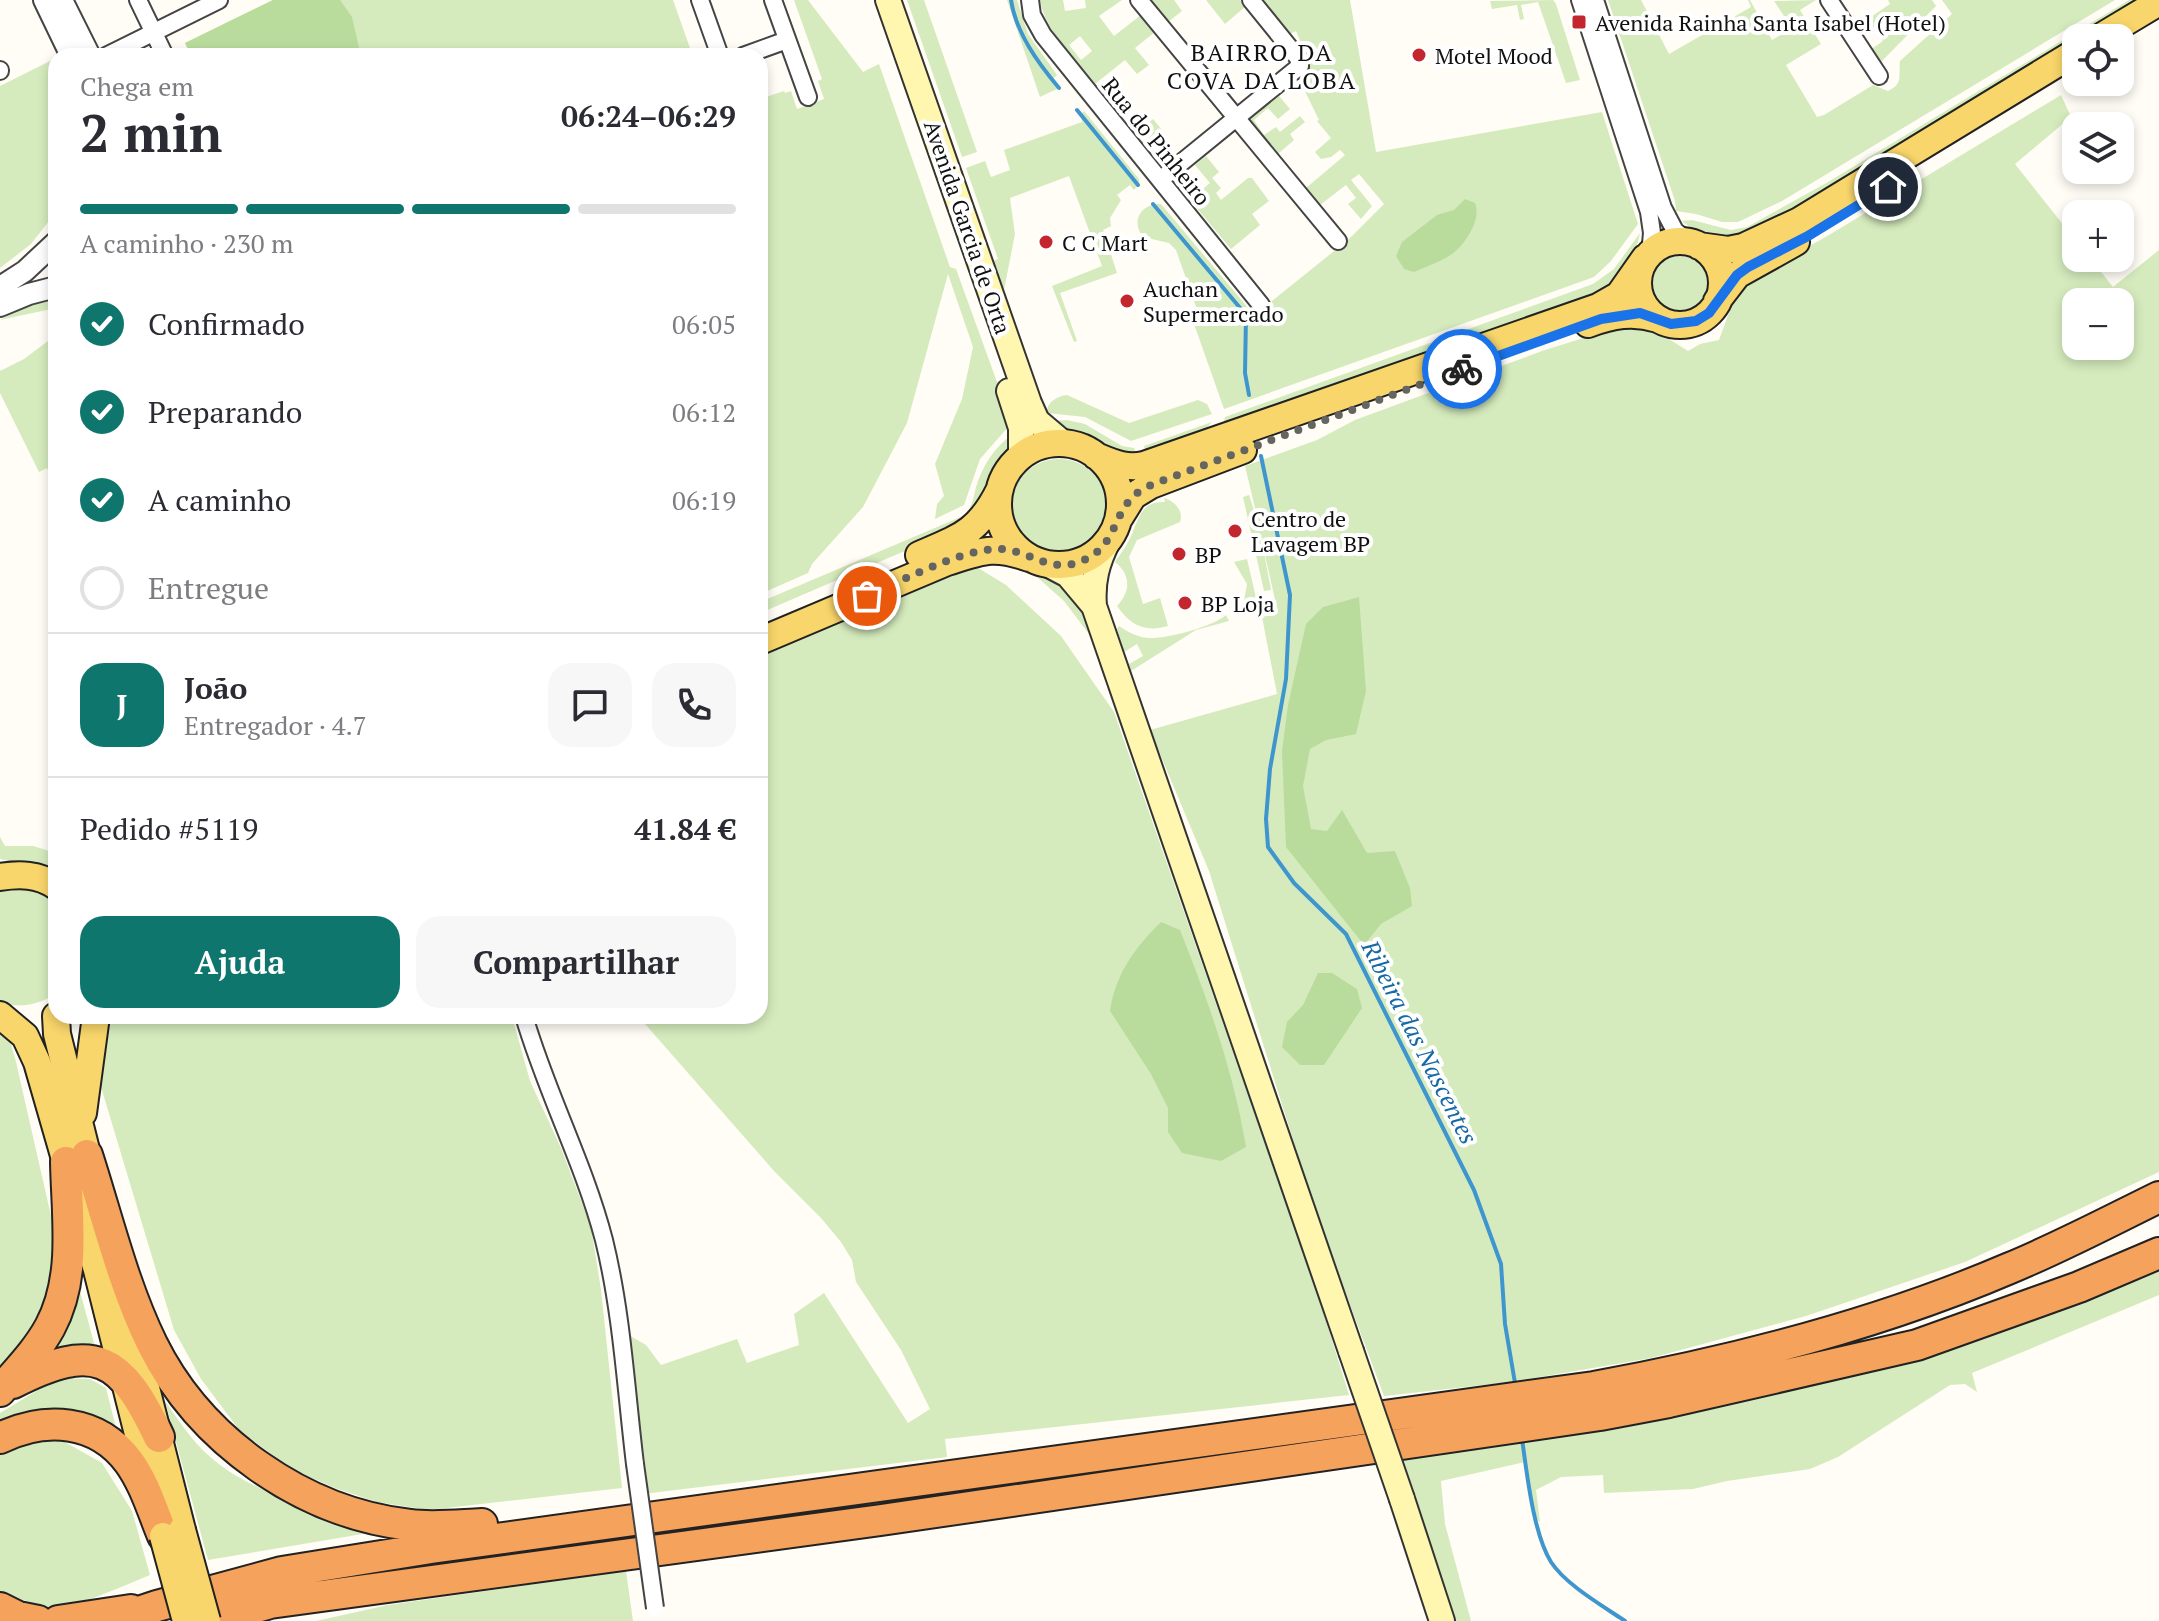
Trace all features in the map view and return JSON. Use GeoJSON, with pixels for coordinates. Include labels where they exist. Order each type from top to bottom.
{"type":"FeatureCollection","features":[{"type":"Feature","properties":{"kind":"highway"},"geometry":{"type":"LineString","coordinates":[[1,1389],[48,1330],[59,1307],[66,1275],[78,1150]]}},
{"type":"Feature","properties":{"kind":"highway"},"geometry":{"type":"LineString","coordinates":[[78,1150],[139,1314],[167,1371],[199,1414],[228,1443],[263,1469],[307,1494],[359,1515],[411,1525],[616,1522]]}},
{"type":"Feature","properties":{"kind":"highway"},"geometry":{"type":"LineString","coordinates":[[112,1621],[282,1572],[431,1548],[1578,1389],[1700,1367],[1912,1306],[2011,1268],[2153,1199]]}},
{"type":"Feature","properties":{"kind":"highway"},"geometry":{"type":"LineString","coordinates":[[2007,1311],[2159,1232]]}},
{"type":"Feature","properties":{"kind":"highway"},"geometry":{"type":"LineString","coordinates":[[208,1621],[270,1603],[912,1516],[1600,1415],[1669,1402],[1917,1345],[2079,1287],[2159,1253]]}},
{"type":"Feature","properties":{"kind":"highway"},"geometry":{"type":"LineString","coordinates":[[1,1389],[54,1363],[76,1359],[100,1363],[124,1379],[142,1402],[159,1437]]}},
{"type":"Feature","properties":{"kind":"highway"},"geometry":{"type":"LineString","coordinates":[[0,1438],[19,1428],[41,1423],[80,1427],[98,1435],[116,1447],[129,1462],[173,1533]]}},
{"type":"Feature","properties":{"kind":"highway"},"geometry":{"type":"LineString","coordinates":[[254,1621],[372,1588]]}},
{"type":"Feature","properties":{"kind":"highway"},"geometry":{"type":"LineString","coordinates":[[58,1621],[157,1606]]}},
{"type":"Feature","properties":{"kind":"highway"},"geometry":{"type":"LineString","coordinates":[[0,1608],[18,1617],[38,1621]]}},
{"type":"Feature","properties":{"kind":"main road","name":"Avenida Garcia de Orta"},"geometry":{"type":"LineString","coordinates":[[872,0],[1015,408],[1021,428],[1021,455]]}},
{"type":"Feature","properties":{"kind":"main road","name":"Avenida Garcia de Orta"},"geometry":{"type":"LineString","coordinates":[[888,0],[1029,403],[1037,421],[1063,443]]}},
{"type":"Feature","properties":{"kind":"main road"},"geometry":{"type":"LineString","coordinates":[[2122,24],[2159,2]]}},
{"type":"Feature","properties":{"kind":"main road"},"geometry":{"type":"LineString","coordinates":[[2134,38],[2159,23]]}},
{"type":"Feature","properties":{"kind":"main road"},"geometry":{"type":"LineString","coordinates":[[768,620],[965,535],[989,510],[1011,467],[1021,455],[1039,446],[1075,445],[1120,466],[1132,468],[1598,307],[1619,295],[1647,256],[1668,242],[1728,250],[1773,234],[2062,60]]}},
{"type":"Feature","properties":{"kind":"main road"},"geometry":{"type":"LineString","coordinates":[[1442,1621],[1094,606],[1093,585],[1099,561],[1133,496],[1151,485],[1282,434],[1601,319],[1640,313],[1671,324],[1696,321],[1709,313],[1737,275],[1748,267],[1808,236],[2062,82]]}},
{"type":"Feature","properties":{"kind":"main road"},"geometry":{"type":"LineString","coordinates":[[1695,244],[1709,253],[1718,266],[1721,286],[1717,301]]}},
{"type":"Feature","properties":{"kind":"main road"},"geometry":{"type":"LineString","coordinates":[[1647,256],[1639,271],[1640,297],[1658,319]]}},
{"type":"Feature","properties":{"kind":"main road"},"geometry":{"type":"LineString","coordinates":[[768,638],[947,562],[974,554],[994,549],[1007,550],[1045,563],[1079,562],[1090,557],[1113,531],[1120,496],[1105,464],[1096,456]]}},
{"type":"Feature","properties":{"kind":"main road"},"geometry":{"type":"LineString","coordinates":[[1001,486],[999,512],[1006,535],[1022,553],[1068,575],[1094,606]]}},
{"type":"Feature","properties":{"kind":"main road"},"geometry":{"type":"LineString","coordinates":[[0,877],[19,874],[48,881]]}},
{"type":"Feature","properties":{"kind":"main road"},"geometry":{"type":"LineString","coordinates":[[0,1014],[35,1013],[48,1007]]}},
{"type":"Feature","properties":{"kind":"main road"},"geometry":{"type":"LineString","coordinates":[[0,1014],[25,1036],[78,1150],[159,1437],[186,1621]]}},
{"type":"Feature","properties":{"kind":"main road"},"geometry":{"type":"LineString","coordinates":[[56,1024],[124,1379],[173,1533],[208,1621]]}},
{"type":"Feature","properties":{"kind":"main road"},"geometry":{"type":"LineString","coordinates":[[78,1150],[94,1024]]}},
{"type":"Feature","properties":{"kind":"street"},"geometry":{"type":"LineString","coordinates":[[44,0],[67,48]]}},
{"type":"Feature","properties":{"kind":"street"},"geometry":{"type":"LineString","coordinates":[[62,0],[86,48]]}},
{"type":"Feature","properties":{"kind":"street"},"geometry":{"type":"LineString","coordinates":[[138,0],[161,48]]}},
{"type":"Feature","properties":{"kind":"street"},"geometry":{"type":"LineString","coordinates":[[122,48],[219,0]]}},
{"type":"Feature","properties":{"kind":"street"},"geometry":{"type":"LineString","coordinates":[[700,0],[717,48]]}},
{"type":"Feature","properties":{"kind":"street"},"geometry":{"type":"LineString","coordinates":[[773,0],[808,97]]}},
{"type":"Feature","properties":{"kind":"street","name":"Rua do Pinheiro"},"geometry":{"type":"LineString","coordinates":[[1030,0],[1032,15],[1043,35],[1261,305]]}},
{"type":"Feature","properties":{"kind":"street"},"geometry":{"type":"LineString","coordinates":[[1139,0],[1338,241]]}},
{"type":"Feature","properties":{"kind":"street"},"geometry":{"type":"LineString","coordinates":[[1160,180],[1300,66],[1298,58],[1251,0]]}},
{"type":"Feature","properties":{"kind":"street"},"geometry":{"type":"LineString","coordinates":[[1580,0],[1649,212],[1652,233],[1647,256]]}},
{"type":"Feature","properties":{"kind":"street"},"geometry":{"type":"LineString","coordinates":[[1595,0],[1663,208],[1675,231],[1695,244]]}},
{"type":"Feature","properties":{"kind":"street"},"geometry":{"type":"LineString","coordinates":[[1829,0],[1879,76]]}},
{"type":"Feature","properties":{"kind":"street"},"geometry":{"type":"LineString","coordinates":[[765,48],[787,40]]}},
{"type":"Feature","properties":{"kind":"street"},"geometry":{"type":"LineString","coordinates":[[0,287],[25,271],[48,249]]}},
{"type":"Feature","properties":{"kind":"street"},"geometry":{"type":"LineString","coordinates":[[0,306],[48,289]]}},
{"type":"Feature","properties":{"kind":"street"},"geometry":{"type":"LineString","coordinates":[[0,863],[48,881]]}},
{"type":"Feature","properties":{"kind":"street"},"geometry":{"type":"LineString","coordinates":[[526,1024],[539,1066],[586,1183],[604,1242],[656,1615]]}},
{"type":"Feature","properties":{"kind":"green space"},"geometry":{"type":"Polygon","coordinates":[[[273,0],[673,0],[690,48],[187,48],[185,43],[273,0]]]}},
{"type":"Feature","properties":{"kind":"green space"},"geometry":{"type":"Polygon","coordinates":[[[273,0],[340,0],[352,17],[359,48],[187,48],[185,43],[273,0]]]}},
{"type":"Feature","properties":{"kind":"green space"},"geometry":{"type":"Polygon","coordinates":[[[794,0],[808,0],[863,72],[879,64],[950,267],[956,269],[1001,393],[1009,426],[980,459],[964,505],[935,519],[937,504],[944,496],[935,464],[962,399],[973,347],[948,274],[907,423],[863,507],[812,564],[808,573],[768,590],[768,96],[791,91],[797,109],[824,99],[818,81],[822,79],[794,0]]]}},
{"type":"Feature","properties":{"kind":"green space"},"geometry":{"type":"Polygon","coordinates":[[[907,0],[924,0],[977,152],[962,157],[907,0]]]}},
{"type":"Feature","properties":{"kind":"green space"},"geometry":{"type":"Polygon","coordinates":[[[1007,0],[1017,0],[1028,34],[1057,75],[1053,79],[1059,88],[1040,97],[1007,0]]]}},
{"type":"Feature","properties":{"kind":"green space"},"geometry":{"type":"Polygon","coordinates":[[[1040,0],[1063,0],[1065,11],[1086,8],[1085,0],[1122,0],[1099,16],[1114,36],[1141,15],[1155,32],[1135,48],[1149,65],[1137,74],[1125,60],[1095,84],[1062,45],[1043,12],[1040,0]],[[1080,36],[1069,45],[1081,60],[1092,51],[1080,36]]]}},
{"type":"Feature","properties":{"kind":"green space"},"geometry":{"type":"Polygon","coordinates":[[[1150,0],[1174,0],[1182,11],[1168,22],[1150,0]]]}},
{"type":"Feature","properties":{"kind":"green space"},"geometry":{"type":"Polygon","coordinates":[[[1206,0],[1240,0],[1246,6],[1225,24],[1206,0]]]}},
{"type":"Feature","properties":{"kind":"green space"},"geometry":{"type":"Polygon","coordinates":[[[1262,0],[1350,0],[1376,152],[1602,112],[1638,224],[1611,261],[1594,277],[1224,409],[1193,321],[1200,318],[1176,250],[1169,243],[1143,237],[1138,225],[1140,214],[1148,206],[1161,204],[1260,324],[1267,318],[1272,301],[1349,239],[1384,204],[1359,174],[1351,180],[1372,206],[1361,219],[1348,204],[1356,198],[1346,185],[1320,205],[1306,188],[1345,155],[1340,150],[1331,157],[1321,159],[1315,152],[1331,138],[1317,121],[1299,79],[1307,72],[1308,60],[1296,31],[1290,34],[1262,0]]]}},
{"type":"Feature","properties":{"kind":"green space"},"geometry":{"type":"Polygon","coordinates":[[[1553,0],[1580,80],[1566,83],[1538,2],[1521,5],[1524,19],[1520,20],[1517,5],[1492,9],[1490,1],[1553,0]]]}},
{"type":"Feature","properties":{"kind":"green space"},"geometry":{"type":"Polygon","coordinates":[[[1608,0],[1641,0],[1669,54],[1751,7],[1748,0],[1772,40],[1792,28],[1774,1],[1816,0],[1800,10],[1821,44],[1786,65],[1817,117],[1873,85],[1888,91],[1896,85],[1900,61],[1952,14],[1942,0],[2115,0],[2075,24],[2062,24],[2062,32],[1782,201],[1738,222],[1722,222],[1676,211],[1608,0]]]}},
{"type":"Feature","properties":{"kind":"green space"},"geometry":{"type":"Polygon","coordinates":[[[1888,0],[1932,0],[1936,6],[1880,63],[1870,50],[1883,41],[1868,19],[1890,4],[1888,0]]]}},
{"type":"Feature","properties":{"kind":"green space"},"geometry":{"type":"Polygon","coordinates":[[[2129,0],[2149,0],[2109,24],[2089,24],[2129,0]]]}},
{"type":"Feature","properties":{"kind":"green space"},"geometry":{"type":"Polygon","coordinates":[[[2062,41],[2062,52],[1747,239],[1705,234],[1682,221],[1692,220],[1731,230],[1747,227],[1828,182],[2062,41]]]}},
{"type":"Feature","properties":{"kind":"green space"},"geometry":{"type":"Polygon","coordinates":[[[48,62],[48,222],[31,244],[0,268],[0,86],[48,62]]]}},
{"type":"Feature","properties":{"kind":"green space"},"geometry":{"type":"Polygon","coordinates":[[[2061,95],[2069,112],[2062,112],[2062,125],[2015,164],[2062,223],[2062,272],[2101,272],[2113,287],[2159,250],[2159,1172],[1965,1262],[1806,1316],[1651,1358],[1511,1382],[1384,1396],[1316,1213],[1209,871],[1150,730],[1277,694],[1262,617],[1278,613],[1261,537],[1271,590],[1264,591],[1243,497],[1249,495],[1260,529],[1245,466],[1317,440],[1355,420],[1542,351],[1621,326],[1656,331],[1688,351],[1700,344],[1719,340],[1734,299],[1749,280],[2061,95]]]}},
{"type":"Feature","properties":{"kind":"green space"},"geometry":{"type":"Polygon","coordinates":[[[1279,96],[1290,109],[1278,119],[1268,108],[1254,120],[1264,135],[1276,127],[1280,132],[1300,116],[1305,122],[1290,134],[1294,140],[1278,154],[1250,120],[1279,96]]]}},
{"type":"Feature","properties":{"kind":"green space"},"geometry":{"type":"Polygon","coordinates":[[[1084,111],[1139,179],[1139,184],[1134,190],[1130,185],[1117,195],[1121,200],[1110,218],[1111,226],[1103,230],[1117,273],[1060,293],[1077,341],[1074,342],[1052,286],[1102,266],[1069,176],[1010,198],[1015,234],[1004,290],[993,261],[998,259],[966,168],[985,161],[991,177],[1010,170],[1004,150],[1082,122],[1081,114],[1084,111]]]}},
{"type":"Feature","properties":{"kind":"green space"},"geometry":{"type":"Polygon","coordinates":[[[1153,119],[1167,136],[1149,151],[1142,142],[1154,131],[1148,123],[1153,119]]]}},
{"type":"Feature","properties":{"kind":"green space"},"geometry":{"type":"Polygon","coordinates":[[[1206,156],[1219,172],[1212,178],[1221,188],[1216,193],[1221,200],[1252,178],[1269,201],[1252,214],[1260,225],[1231,249],[1175,182],[1182,176],[1178,182],[1192,198],[1210,183],[1195,165],[1206,156]]]}},
{"type":"Feature","properties":{"kind":"green space"},"geometry":{"type":"Polygon","coordinates":[[[1465,199],[1475,203],[1476,217],[1470,232],[1455,252],[1414,272],[1404,269],[1396,256],[1402,242],[1437,215],[1454,210],[1465,199]]]}},
{"type":"Feature","properties":{"kind":"green space"},"geometry":{"type":"Polygon","coordinates":[[[1640,233],[1635,252],[1626,267],[1599,294],[1222,429],[1225,417],[1593,284],[1614,269],[1640,233]]]}},
{"type":"Feature","properties":{"kind":"green space"},"geometry":{"type":"Polygon","coordinates":[[[1680,256],[1701,264],[1709,285],[1701,306],[1680,314],[1659,306],[1651,285],[1659,264],[1680,256]]]}},
{"type":"Feature","properties":{"kind":"green space"},"geometry":{"type":"Polygon","coordinates":[[[48,301],[48,310],[0,320],[28,306],[48,301]]]}},
{"type":"Feature","properties":{"kind":"green space"},"geometry":{"type":"Polygon","coordinates":[[[48,341],[48,470],[39,472],[0,393],[0,371],[24,359],[48,341]]]}},
{"type":"Feature","properties":{"kind":"green space"},"geometry":{"type":"Polygon","coordinates":[[[1067,395],[1129,423],[1198,400],[1207,404],[1212,414],[1131,441],[1085,417],[1047,413],[1053,401],[1067,395]]]}},
{"type":"Feature","properties":{"kind":"green space"},"geometry":{"type":"Polygon","coordinates":[[[1067,420],[1085,424],[1122,446],[1134,448],[1138,460],[1080,438],[1050,421],[1067,420]]]}},
{"type":"Feature","properties":{"kind":"green space"},"geometry":{"type":"Polygon","coordinates":[[[1212,422],[1204,431],[1148,458],[1144,446],[1212,422]]]}},
{"type":"Feature","properties":{"kind":"green space"},"geometry":{"type":"Polygon","coordinates":[[[1012,435],[1009,452],[963,526],[768,610],[768,599],[963,516],[971,506],[985,465],[1012,435]]]}},
{"type":"Feature","properties":{"kind":"green space"},"geometry":{"type":"Polygon","coordinates":[[[1059,459],[1078,462],[1093,473],[1104,488],[1107,507],[1104,526],[1093,541],[1078,552],[1059,555],[1040,552],[1025,541],[1014,526],[1011,507],[1014,488],[1025,473],[1040,462],[1059,459]]]}},
{"type":"Feature","properties":{"kind":"green space"},"geometry":{"type":"Polygon","coordinates":[[[1164,498],[1177,507],[1181,514],[1180,522],[1137,540],[1129,557],[1143,604],[1160,598],[1168,626],[1151,628],[1132,622],[1117,606],[1125,595],[1127,583],[1124,572],[1115,562],[1142,511],[1151,504],[1165,502],[1164,498]]]}},
{"type":"Feature","properties":{"kind":"green space"},"geometry":{"type":"Polygon","coordinates":[[[1247,559],[1256,607],[1244,601],[1247,584],[1234,562],[1247,559]]]}},
{"type":"Feature","properties":{"kind":"green space"},"geometry":{"type":"Polygon","coordinates":[[[970,563],[1006,585],[1061,636],[1114,712],[1316,1289],[1349,1395],[945,1439],[947,1457],[643,1494],[627,1334],[646,1345],[661,1365],[737,1339],[747,1363],[799,1345],[794,1314],[824,1293],[908,1423],[930,1409],[901,1350],[856,1282],[852,1260],[841,1242],[645,1024],[768,1024],[768,648],[970,563]]]}},
{"type":"Feature","properties":{"kind":"green space"},"geometry":{"type":"Polygon","coordinates":[[[1037,577],[1073,592],[1084,609],[1098,646],[1064,601],[1037,577]]]}},
{"type":"Feature","properties":{"kind":"green space"},"geometry":{"type":"Polygon","coordinates":[[[1359,597],[1366,691],[1356,734],[1326,740],[1310,749],[1303,786],[1311,829],[1327,831],[1342,810],[1367,853],[1395,851],[1410,888],[1412,906],[1381,924],[1364,945],[1286,847],[1282,751],[1288,705],[1306,624],[1323,607],[1359,597]]]}},
{"type":"Feature","properties":{"kind":"green space"},"geometry":{"type":"Polygon","coordinates":[[[1226,615],[1229,621],[1196,630],[1131,671],[1129,664],[1143,656],[1137,644],[1124,652],[1117,629],[1119,626],[1140,637],[1156,638],[1200,628],[1226,615]]]}},
{"type":"Feature","properties":{"kind":"green space"},"geometry":{"type":"Polygon","coordinates":[[[0,837],[5,846],[33,846],[48,851],[48,866],[0,859],[0,837]]]}},
{"type":"Feature","properties":{"kind":"green space"},"geometry":{"type":"Polygon","coordinates":[[[31,886],[48,894],[48,998],[42,1001],[15,1005],[0,1003],[0,888],[31,886]]]}},
{"type":"Feature","properties":{"kind":"green space"},"geometry":{"type":"Polygon","coordinates":[[[1161,922],[1180,930],[1210,1010],[1235,1092],[1246,1147],[1221,1161],[1182,1153],[1168,1132],[1168,1108],[1151,1074],[1110,1011],[1121,974],[1143,941],[1161,922]]]}},
{"type":"Feature","properties":{"kind":"green space"},"geometry":{"type":"Polygon","coordinates":[[[1318,973],[1332,973],[1357,989],[1362,1008],[1324,1065],[1300,1065],[1282,1047],[1287,1022],[1303,1005],[1318,973]]]}},
{"type":"Feature","properties":{"kind":"green space"},"geometry":{"type":"Polygon","coordinates":[[[105,1024],[514,1024],[530,1081],[561,1148],[591,1227],[601,1290],[622,1488],[428,1510],[377,1502],[335,1488],[292,1469],[240,1431],[201,1379],[174,1330],[98,1077],[105,1024]]]}},
{"type":"Feature","properties":{"kind":"green space"},"geometry":{"type":"Polygon","coordinates":[[[0,1027],[8,1033],[16,1062],[54,1229],[51,1284],[33,1327],[0,1371],[0,1027]]]}},
{"type":"Feature","properties":{"kind":"green space"},"geometry":{"type":"Polygon","coordinates":[[[2159,1260],[2159,1295],[1972,1373],[1977,1392],[1965,1384],[1950,1385],[1838,1457],[1810,1469],[1693,1489],[1604,1493],[1603,1475],[1561,1477],[1536,1490],[1540,1522],[1536,1519],[1525,1462],[1441,1481],[1445,1524],[1471,1621],[1453,1621],[1394,1457],[1644,1418],[2159,1260]]]}},
{"type":"Feature","properties":{"kind":"green space"},"geometry":{"type":"Polygon","coordinates":[[[75,1273],[97,1354],[43,1363],[75,1273]]]}},
{"type":"Feature","properties":{"kind":"green space"},"geometry":{"type":"Polygon","coordinates":[[[58,1378],[90,1379],[106,1388],[120,1444],[0,1429],[0,1413],[58,1378]]]}},
{"type":"Feature","properties":{"kind":"green space"},"geometry":{"type":"Polygon","coordinates":[[[165,1401],[208,1455],[248,1482],[320,1510],[392,1529],[208,1560],[165,1401]]]}},
{"type":"Feature","properties":{"kind":"green space"},"geometry":{"type":"Polygon","coordinates":[[[56,1437],[102,1463],[132,1511],[150,1575],[76,1603],[40,1607],[20,1604],[0,1597],[0,1446],[56,1437]]]}},
{"type":"Feature","properties":{"kind":"green space"},"geometry":{"type":"Polygon","coordinates":[[[626,1571],[633,1621],[316,1621],[388,1605],[626,1571]]]}},
{"type":"Feature","properties":{"kind":"waterway","name":"Ribeira das Nascentes"},"geometry":{"type":"LineString","coordinates":[[1011,0],[1023,36],[1059,88]]}},
{"type":"Feature","properties":{"kind":"waterway","name":"Ribeira das Nascentes"},"geometry":{"type":"LineString","coordinates":[[1077,110],[1138,185]]}},
{"type":"Feature","properties":{"kind":"waterway","name":"Ribeira das Nascentes"},"geometry":{"type":"LineString","coordinates":[[1153,204],[1246,315],[1245,373],[1249,395]]}},
{"type":"Feature","properties":{"kind":"waterway","name":"Ribeira das Nascentes"},"geometry":{"type":"LineString","coordinates":[[1261,456],[1290,595],[1286,679],[1270,769],[1266,819],[1268,847],[1294,883],[1346,934],[1474,1190],[1501,1264],[1505,1324],[1515,1383]]}},
{"type":"Feature","properties":{"kind":"waterway","name":"Ribeira das Nascentes"},"geometry":{"type":"LineString","coordinates":[[1522,1439],[1535,1519],[1551,1562],[1575,1587],[1625,1621]]}},
{"type":"Feature","properties":{"kind":"way so far"},"geometry":{"type":"LineString","coordinates":[[867,596],[947,562],[994,549],[1007,550],[1049,565],[1079,562],[1090,557],[1108,541],[1133,496],[1151,485],[1462,369]]}},
{"type":"Feature","properties":{"kind":"place","name":"Avenida Rainha Santa Isabel (Hotel)"},"geometry":{"type":"Point","coordinates":[1579,22]}},
{"type":"Feature","properties":{"kind":"place","name":"Motel Mood"},"geometry":{"type":"Point","coordinates":[1419,55]}},
{"type":"Feature","properties":{"kind":"place","name":"C C Mart"},"geometry":{"type":"Point","coordinates":[1046,242]}},
{"type":"Feature","properties":{"kind":"place","name":"Auchan Supermercado"},"geometry":{"type":"Point","coordinates":[1127,301]}},
{"type":"Feature","properties":{"kind":"place","name":"Centro de Lavagem BP"},"geometry":{"type":"Point","coordinates":[1235,531]}},
{"type":"Feature","properties":{"kind":"place","name":"BP"},"geometry":{"type":"Point","coordinates":[1179,554]}},
{"type":"Feature","properties":{"kind":"place","name":"BP Loja"},"geometry":{"type":"Point","coordinates":[1185,603]}},
{"type":"Feature","properties":{"kind":"district","name":"BAIRRO DA COVA DA LOBA"},"geometry":{"type":"Point","coordinates":[1262,66]}},
{"type":"Feature","properties":{"kind":"route"},"geometry":{"type":"LineString","coordinates":[[1462,369],[1619,315],[1640,313],[1682,325],[1696,321],[1709,313],[1737,275],[1748,267],[1808,236],[1888,187]]}}]}
